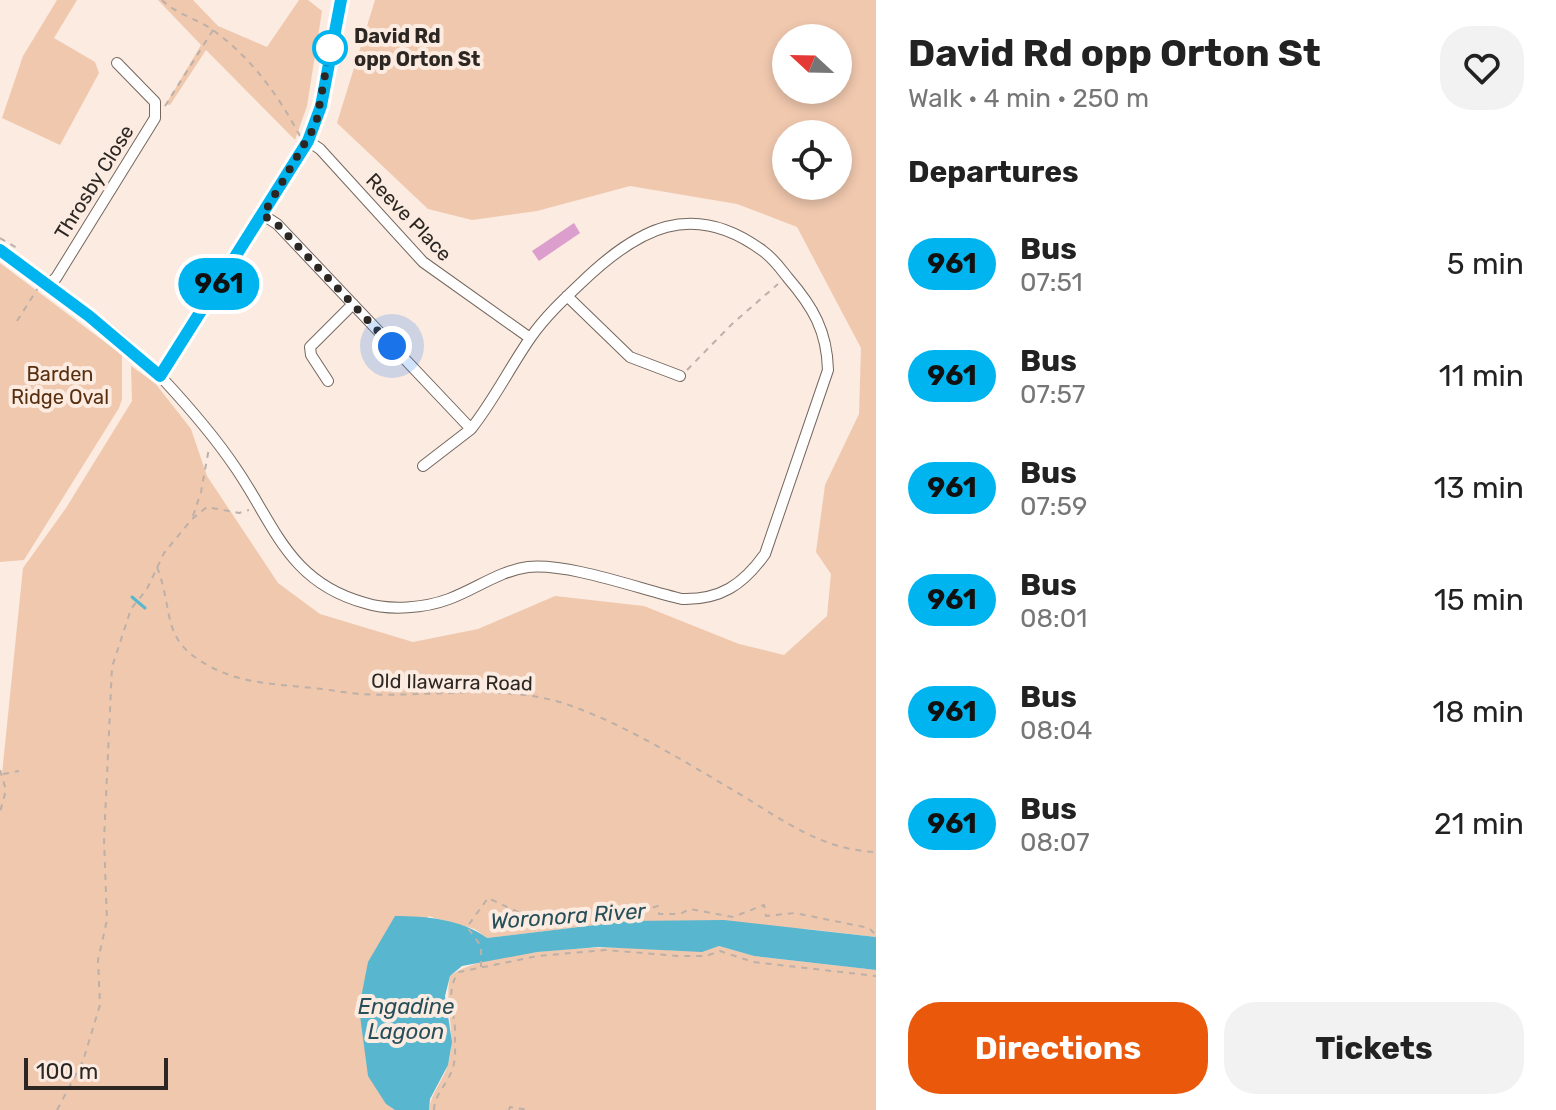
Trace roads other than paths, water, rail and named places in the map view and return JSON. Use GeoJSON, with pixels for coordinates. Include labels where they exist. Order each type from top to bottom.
{"type":"FeatureCollection","features":[{"type":"Feature","properties":{"kind":"street"},"geometry":{"type":"LineString","coordinates":[[160,376],[263,215],[321,106],[338,1]]}},
{"type":"Feature","properties":{"kind":"street","name":"Throsby Close"},"geometry":{"type":"LineString","coordinates":[[48,284],[155,118],[155,102],[117,63]]}},
{"type":"Feature","properties":{"kind":"street","name":"Reeve Place"},"geometry":{"type":"LineString","coordinates":[[304,138],[320,149],[423,262],[530,338]]}},
{"type":"Feature","properties":{"kind":"street"},"geometry":{"type":"LineString","coordinates":[[263,215],[277,224],[471,429]]}},
{"type":"Feature","properties":{"kind":"street"},"geometry":{"type":"LineString","coordinates":[[0,250],[48,284],[160,376],[237,469],[277,538],[299,565],[325,585],[368,604],[417,606],[448,600],[503,573],[528,567],[556,568],[682,599],[713,597],[734,588],[750,575],[765,554],[821,399],[828,370],[828,346],[811,303],[771,257],[754,244],[736,233],[692,224],[665,226],[637,236],[612,252],[567,296],[530,338],[471,429],[423,466]]}},
{"type":"Feature","properties":{"kind":"street"},"geometry":{"type":"LineString","coordinates":[[567,296],[630,357],[680,376]]}},
{"type":"Feature","properties":{"kind":"street"},"geometry":{"type":"LineString","coordinates":[[328,381],[311,355],[310,347],[353,304]]}},
{"type":"Feature","properties":{"kind":"water","name":"Engadine Lagoon"},"geometry":{"type":"Polygon","coordinates":[[[395,916],[443,920],[487,938],[629,921],[724,920],[876,937],[876,970],[754,956],[719,946],[702,952],[599,947],[537,952],[462,966],[450,976],[445,996],[452,1042],[448,1065],[430,1099],[429,1110],[395,1110],[386,1104],[368,1076],[359,1008],[368,962],[395,916]]]}},
{"type":"Feature","properties":{"kind":"waterway"},"geometry":{"type":"LineString","coordinates":[[132,597],[145,608]]}},
{"type":"Feature","properties":{"kind":"place","name":"David Rd opp Orton St"},"geometry":{"type":"Point","coordinates":[330,48]}},
{"type":"Feature","properties":{"kind":"park label","name":"Barden Ridge Oval"},"geometry":{"type":"Point","coordinates":[60,386]}},
{"type":"Feature","properties":{"kind":"water label","name":"Woronora River"},"geometry":{"type":"Point","coordinates":[568,916]}}]}
